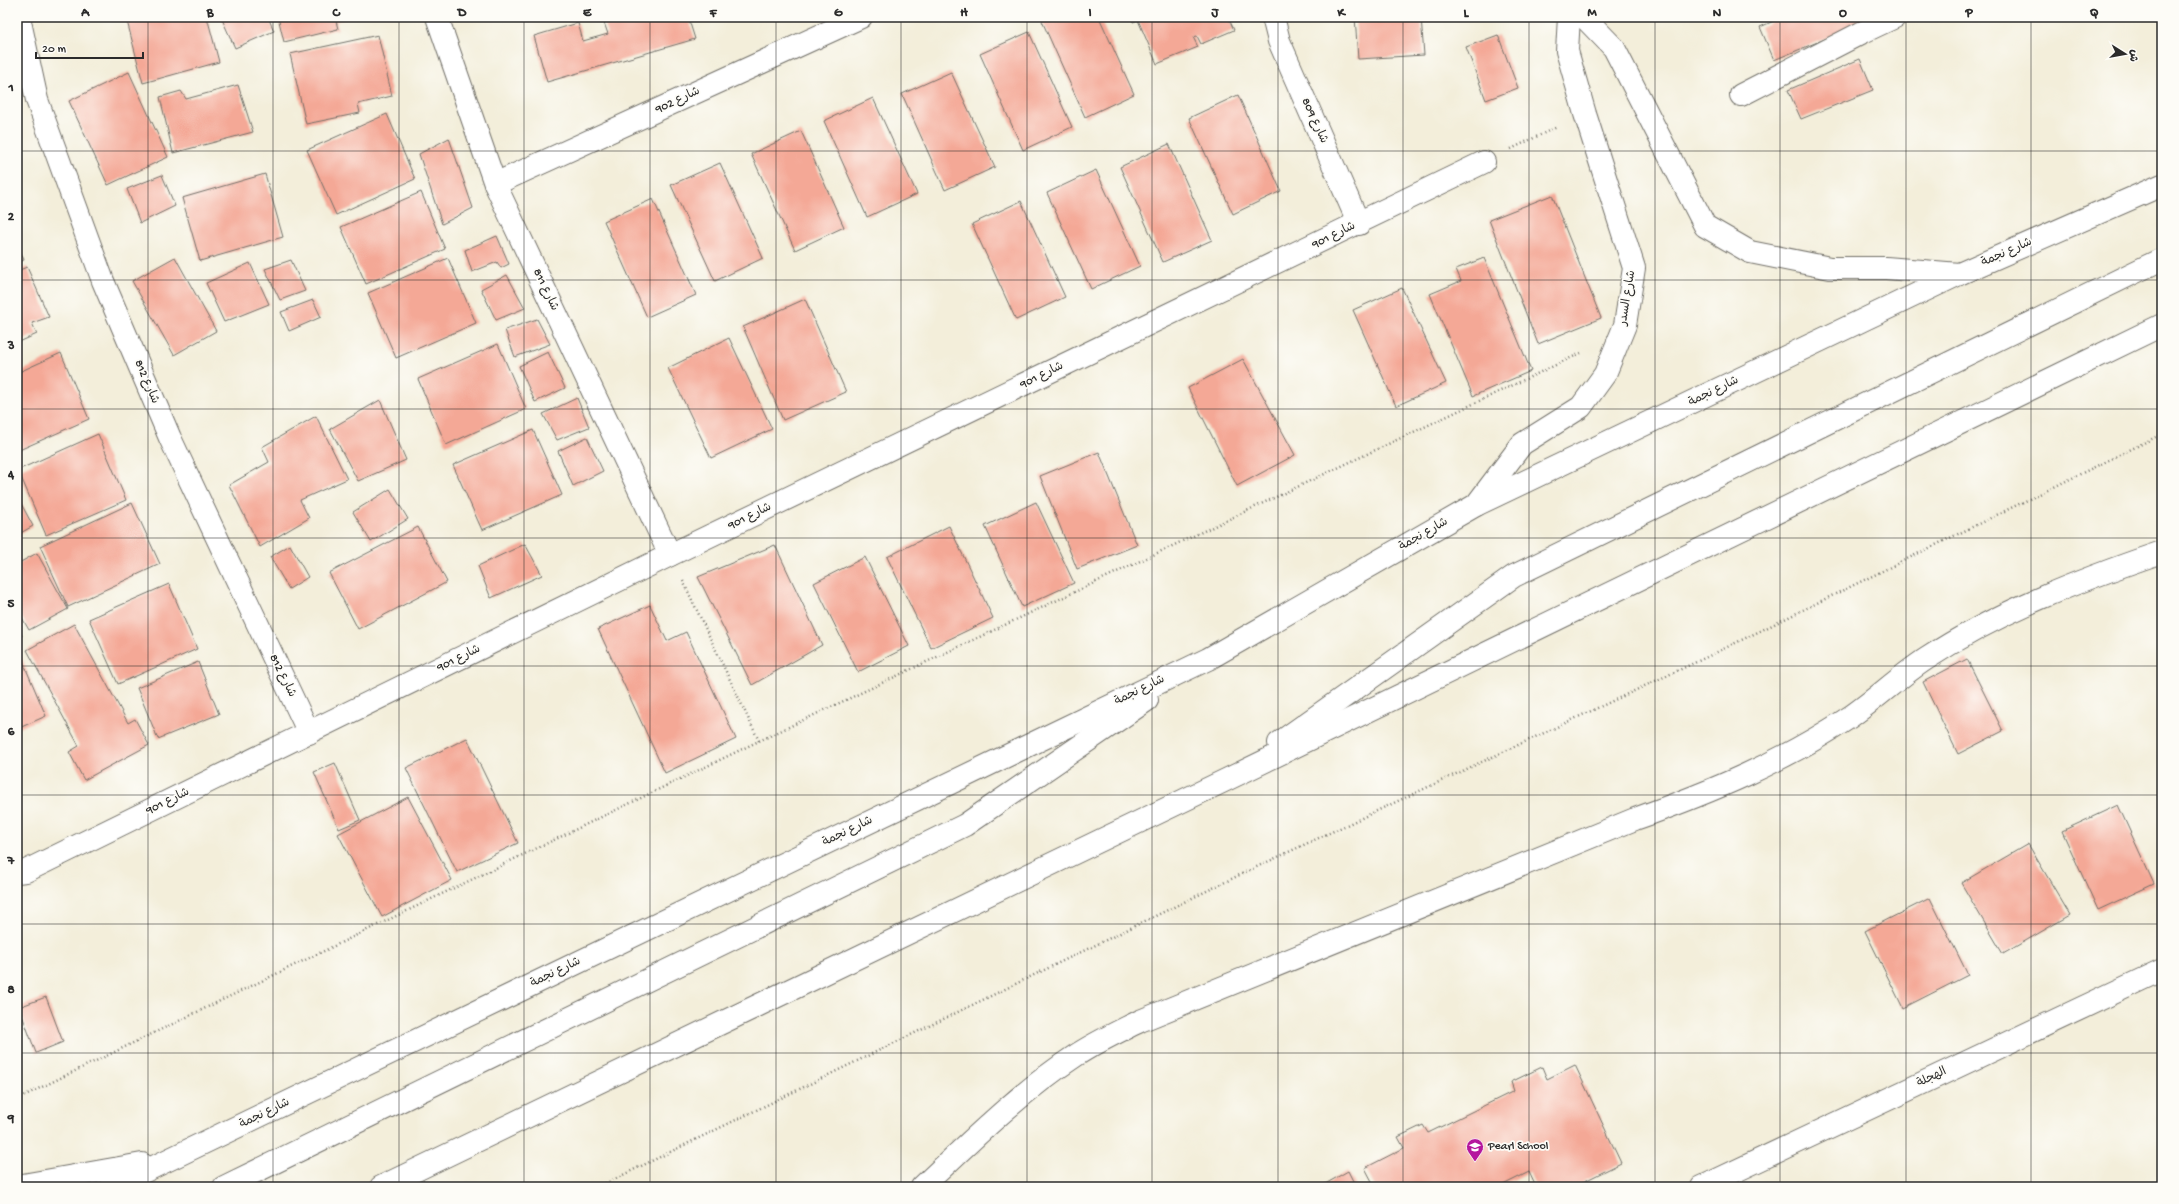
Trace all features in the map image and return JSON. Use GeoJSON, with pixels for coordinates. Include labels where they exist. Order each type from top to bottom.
{"type":"FeatureCollection","features":[{"type":"Feature","properties":{"kind":"street","name":"شارع 812"},"geometry":{"type":"LineString","coordinates":[[19,17],[37,100],[103,282],[170,438],[309,733]]}},
{"type":"Feature","properties":{"kind":"street","name":"شارع 811"},"geometry":{"type":"LineString","coordinates":[[437,17],[495,184],[670,555]]}},
{"type":"Feature","properties":{"kind":"street","name":"شارع 902"},"geometry":{"type":"LineString","coordinates":[[495,184],[861,17]]}},
{"type":"Feature","properties":{"kind":"street","name":"شارع 809"},"geometry":{"type":"LineString","coordinates":[[1273,17],[1279,41],[1359,224]]}},
{"type":"Feature","properties":{"kind":"street","name":"شارع السدر"},"geometry":{"type":"LineString","coordinates":[[1476,505],[1522,444],[1581,407],[1605,374],[1625,325],[1634,268],[1585,114],[1567,51],[1570,17]]}},
{"type":"Feature","properties":{"kind":"street"},"geometry":{"type":"LineString","coordinates":[[1584,17],[1614,48],[1705,226],[1750,252],[1830,268],[1886,268],[1959,274]]}},
{"type":"Feature","properties":{"kind":"street"},"geometry":{"type":"LineString","coordinates":[[1741,95],[1895,17]]}},
{"type":"Feature","properties":{"kind":"street","name":"شارع 901"},"geometry":{"type":"LineString","coordinates":[[17,872],[26,871],[670,555],[1359,224],[1484,162]]}},
{"type":"Feature","properties":{"kind":"street","name":"شارع نجمة"},"geometry":{"type":"LineString","coordinates":[[112,1187],[1208,659],[1476,505],[1959,274],[2162,185]]}},
{"type":"Feature","properties":{"kind":"street"},"geometry":{"type":"LineString","coordinates":[[1228,779],[1514,576],[2162,259]]}},
{"type":"Feature","properties":{"kind":"street"},"geometry":{"type":"LineString","coordinates":[[381,1187],[1228,779],[2162,325]]}},
{"type":"Feature","properties":{"kind":"street"},"geometry":{"type":"LineString","coordinates":[[922,1187],[1003,1112],[1039,1082],[1077,1055],[1108,1037],[1147,1018],[1635,819],[1695,798],[1753,772],[1809,742],[1850,717],[1926,659],[1980,627],[2037,599],[2087,578],[2162,552]]}},
{"type":"Feature","properties":{"kind":"street"},"geometry":{"type":"LineString","coordinates":[[224,1187],[965,825],[1208,659]]}},
{"type":"Feature","properties":{"kind":"street","name":"الهجلة"},"geometry":{"type":"LineString","coordinates":[[1702,1187],[2162,970]]}},
{"type":"Feature","properties":{"kind":"street"},"geometry":{"type":"LineString","coordinates":[[17,1186],[174,1157]]}},
{"type":"Feature","properties":{"kind":"path"},"geometry":{"type":"LineString","coordinates":[[1484,162],[1585,114]]}},
{"type":"Feature","properties":{"kind":"path"},"geometry":{"type":"LineString","coordinates":[[17,1099],[759,741],[1581,353],[1625,325]]}},
{"type":"Feature","properties":{"kind":"path"},"geometry":{"type":"LineString","coordinates":[[598,1187],[1250,870],[1709,656],[2162,434]]}},
{"type":"Feature","properties":{"kind":"path"},"geometry":{"type":"LineString","coordinates":[[670,555],[759,741]]}},
{"type":"Feature","properties":{"kind":"building"},"geometry":{"type":"Polygon","coordinates":[[[126,17],[207,17],[219,62],[143,83],[126,17]]]}},
{"type":"Feature","properties":{"kind":"building"},"geometry":{"type":"Polygon","coordinates":[[[221,17],[268,17],[274,31],[235,48],[221,17]]]}},
{"type":"Feature","properties":{"kind":"building"},"geometry":{"type":"Polygon","coordinates":[[[278,17],[350,18],[336,21],[338,29],[284,42],[278,17]]]}},
{"type":"Feature","properties":{"kind":"building"},"geometry":{"type":"Polygon","coordinates":[[[602,17],[688,17],[695,39],[547,82],[534,36],[578,23],[583,41],[608,34],[602,17]]]}},
{"type":"Feature","properties":{"kind":"building"},"geometry":{"type":"Polygon","coordinates":[[[1050,17],[1099,17],[1134,94],[1085,117],[1042,21],[1050,17]]]}},
{"type":"Feature","properties":{"kind":"building"},"geometry":{"type":"Polygon","coordinates":[[[1131,17],[1228,17],[1234,30],[1201,44],[1197,36],[1193,37],[1198,47],[1157,64],[1138,20],[1133,22],[1131,17]]]}},
{"type":"Feature","properties":{"kind":"building"},"geometry":{"type":"Polygon","coordinates":[[[1355,17],[1421,17],[1424,55],[1358,59],[1355,17]]]}},
{"type":"Feature","properties":{"kind":"building"},"geometry":{"type":"Polygon","coordinates":[[[1783,17],[1878,17],[1774,60],[1760,27],[1783,17]]]}},
{"type":"Feature","properties":{"kind":"building"},"geometry":{"type":"Polygon","coordinates":[[[1029,32],[1072,127],[1023,150],[980,54],[1029,32]]]}},
{"type":"Feature","properties":{"kind":"building"},"geometry":{"type":"Polygon","coordinates":[[[378,35],[392,96],[358,104],[360,113],[306,124],[290,54],[378,35]]]}},
{"type":"Feature","properties":{"kind":"building"},"geometry":{"type":"Polygon","coordinates":[[[1498,35],[1518,88],[1486,100],[1466,47],[1498,35]]]}},
{"type":"Feature","properties":{"kind":"building"},"geometry":{"type":"Polygon","coordinates":[[[1860,59],[1873,90],[1801,119],[1788,90],[1860,59]]]}},
{"type":"Feature","properties":{"kind":"building"},"geometry":{"type":"Polygon","coordinates":[[[129,72],[168,157],[108,185],[69,101],[129,72]]]}},
{"type":"Feature","properties":{"kind":"building"},"geometry":{"type":"Polygon","coordinates":[[[951,72],[995,167],[945,190],[902,94],[951,72]]]}},
{"type":"Feature","properties":{"kind":"building"},"geometry":{"type":"Polygon","coordinates":[[[238,85],[253,132],[173,153],[160,97],[181,91],[186,99],[238,85]]]}},
{"type":"Feature","properties":{"kind":"building"},"geometry":{"type":"Polygon","coordinates":[[[1238,95],[1281,191],[1233,214],[1189,118],[1238,95]]]}},
{"type":"Feature","properties":{"kind":"building"},"geometry":{"type":"Polygon","coordinates":[[[873,98],[917,194],[867,217],[824,121],[873,98]]]}},
{"type":"Feature","properties":{"kind":"building"},"geometry":{"type":"Polygon","coordinates":[[[387,114],[415,179],[336,215],[307,150],[387,114]]]}},
{"type":"Feature","properties":{"kind":"building"},"geometry":{"type":"Polygon","coordinates":[[[801,131],[844,227],[795,250],[751,154],[801,131]]]}},
{"type":"Feature","properties":{"kind":"building"},"geometry":{"type":"Polygon","coordinates":[[[449,138],[473,208],[442,224],[419,154],[449,138]]]}},
{"type":"Feature","properties":{"kind":"building"},"geometry":{"type":"Polygon","coordinates":[[[1169,144],[1212,240],[1163,262],[1120,167],[1169,144]]]}},
{"type":"Feature","properties":{"kind":"building"},"geometry":{"type":"Polygon","coordinates":[[[720,163],[763,258],[715,281],[671,185],[720,163]]]}},
{"type":"Feature","properties":{"kind":"building"},"geometry":{"type":"Polygon","coordinates":[[[1096,170],[1140,266],[1091,289],[1047,193],[1096,170]]]}},
{"type":"Feature","properties":{"kind":"building"},"geometry":{"type":"Polygon","coordinates":[[[265,174],[283,237],[200,261],[182,198],[265,174]]]}},
{"type":"Feature","properties":{"kind":"building"},"geometry":{"type":"Polygon","coordinates":[[[162,175],[175,206],[140,223],[127,189],[162,175]]]}},
{"type":"Feature","properties":{"kind":"building"},"geometry":{"type":"Polygon","coordinates":[[[421,192],[445,249],[366,284],[341,227],[421,192]]]}},
{"type":"Feature","properties":{"kind":"building"},"geometry":{"type":"Polygon","coordinates":[[[1552,195],[1601,318],[1538,344],[1489,220],[1552,195]]]}},
{"type":"Feature","properties":{"kind":"building"},"geometry":{"type":"Polygon","coordinates":[[[653,199],[696,295],[647,317],[604,221],[653,199]]]}},
{"type":"Feature","properties":{"kind":"building"},"geometry":{"type":"Polygon","coordinates":[[[1021,201],[1065,297],[1016,320],[972,224],[1021,201]]]}},
{"type":"Feature","properties":{"kind":"building"},"geometry":{"type":"Polygon","coordinates":[[[497,236],[509,264],[501,268],[497,262],[472,272],[465,250],[497,236]]]}},
{"type":"Feature","properties":{"kind":"building"},"geometry":{"type":"Polygon","coordinates":[[[17,243],[24,260],[17,263],[17,243]]]}},
{"type":"Feature","properties":{"kind":"building"},"geometry":{"type":"Polygon","coordinates":[[[175,257],[216,331],[174,355],[132,281],[175,257]]]}},
{"type":"Feature","properties":{"kind":"building"},"geometry":{"type":"Polygon","coordinates":[[[448,258],[476,323],[396,358],[368,293],[448,258]]]}},
{"type":"Feature","properties":{"kind":"building"},"geometry":{"type":"Polygon","coordinates":[[[1484,258],[1531,371],[1473,396],[1430,294],[1461,281],[1456,269],[1484,258]]]}},
{"type":"Feature","properties":{"kind":"building"},"geometry":{"type":"Polygon","coordinates":[[[291,260],[305,291],[280,300],[265,269],[291,260]]]}},
{"type":"Feature","properties":{"kind":"building"},"geometry":{"type":"Polygon","coordinates":[[[250,263],[269,304],[224,322],[206,283],[250,263]]]}},
{"type":"Feature","properties":{"kind":"building"},"geometry":{"type":"Polygon","coordinates":[[[27,267],[49,317],[32,323],[37,334],[17,343],[17,271],[27,267]]]}},
{"type":"Feature","properties":{"kind":"building"},"geometry":{"type":"Polygon","coordinates":[[[507,275],[525,308],[496,320],[481,289],[507,275]]]}},
{"type":"Feature","properties":{"kind":"building"},"geometry":{"type":"Polygon","coordinates":[[[1402,288],[1446,383],[1396,406],[1353,310],[1402,288]]]}},
{"type":"Feature","properties":{"kind":"building"},"geometry":{"type":"Polygon","coordinates":[[[805,299],[846,392],[783,420],[743,327],[805,299]]]}},
{"type":"Feature","properties":{"kind":"building"},"geometry":{"type":"Polygon","coordinates":[[[313,300],[321,317],[289,331],[281,312],[313,300]]]}},
{"type":"Feature","properties":{"kind":"building"},"geometry":{"type":"Polygon","coordinates":[[[537,319],[550,344],[515,357],[505,330],[537,319]]]}},
{"type":"Feature","properties":{"kind":"building"},"geometry":{"type":"Polygon","coordinates":[[[729,338],[772,429],[711,458],[668,368],[729,338]]]}},
{"type":"Feature","properties":{"kind":"building"},"geometry":{"type":"Polygon","coordinates":[[[498,344],[526,409],[446,445],[418,379],[498,344]]]}},
{"type":"Feature","properties":{"kind":"building"},"geometry":{"type":"Polygon","coordinates":[[[548,352],[565,388],[535,402],[519,366],[548,352]]]}},
{"type":"Feature","properties":{"kind":"building"},"geometry":{"type":"Polygon","coordinates":[[[61,353],[89,419],[17,451],[17,373],[61,353]]]}},
{"type":"Feature","properties":{"kind":"building"},"geometry":{"type":"Polygon","coordinates":[[[1243,359],[1295,455],[1237,486],[1188,388],[1243,359]]]}},
{"type":"Feature","properties":{"kind":"building"},"geometry":{"type":"Polygon","coordinates":[[[577,398],[589,427],[557,440],[543,414],[577,398]]]}},
{"type":"Feature","properties":{"kind":"building"},"geometry":{"type":"Polygon","coordinates":[[[380,400],[406,460],[358,481],[330,429],[380,400]]]}},
{"type":"Feature","properties":{"kind":"building"},"geometry":{"type":"Polygon","coordinates":[[[316,416],[347,479],[300,500],[309,518],[260,547],[229,485],[269,462],[262,447],[316,416]]]}},
{"type":"Feature","properties":{"kind":"building"},"geometry":{"type":"Polygon","coordinates":[[[533,430],[562,495],[482,530],[453,465],[533,430]]]}},
{"type":"Feature","properties":{"kind":"building"},"geometry":{"type":"Polygon","coordinates":[[[98,434],[126,500],[46,535],[18,470],[98,434]]]}},
{"type":"Feature","properties":{"kind":"building"},"geometry":{"type":"Polygon","coordinates":[[[587,437],[603,471],[573,486],[558,451],[587,437]]]}},
{"type":"Feature","properties":{"kind":"building"},"geometry":{"type":"Polygon","coordinates":[[[1099,452],[1137,545],[1077,569],[1040,476],[1099,452]]]}},
{"type":"Feature","properties":{"kind":"building"},"geometry":{"type":"Polygon","coordinates":[[[390,489],[408,519],[371,542],[353,512],[390,489]]]}},
{"type":"Feature","properties":{"kind":"building"},"geometry":{"type":"Polygon","coordinates":[[[17,496],[33,526],[17,535],[17,496]]]}},
{"type":"Feature","properties":{"kind":"building"},"geometry":{"type":"Polygon","coordinates":[[[1036,502],[1074,583],[1022,607],[985,526],[1036,502]]]}},
{"type":"Feature","properties":{"kind":"building"},"geometry":{"type":"Polygon","coordinates":[[[132,503],[160,564],[68,607],[40,546],[132,503]]]}},
{"type":"Feature","properties":{"kind":"building"},"geometry":{"type":"Polygon","coordinates":[[[949,526],[993,618],[931,648],[887,557],[949,526]]]}},
{"type":"Feature","properties":{"kind":"building"},"geometry":{"type":"Polygon","coordinates":[[[418,527],[447,582],[358,629],[329,573],[418,527]]]}},
{"type":"Feature","properties":{"kind":"building"},"geometry":{"type":"Polygon","coordinates":[[[525,544],[542,575],[491,598],[478,566],[525,544]]]}},
{"type":"Feature","properties":{"kind":"building"},"geometry":{"type":"Polygon","coordinates":[[[290,545],[308,577],[289,589],[270,557],[290,545]]]}},
{"type":"Feature","properties":{"kind":"building"},"geometry":{"type":"Polygon","coordinates":[[[775,545],[822,645],[752,685],[698,577],[775,545]]]}},
{"type":"Feature","properties":{"kind":"building"},"geometry":{"type":"Polygon","coordinates":[[[37,553],[68,609],[29,630],[17,609],[17,564],[37,553]]]}},
{"type":"Feature","properties":{"kind":"building"},"geometry":{"type":"Polygon","coordinates":[[[865,557],[909,646],[858,672],[814,583],[865,557]]]}},
{"type":"Feature","properties":{"kind":"building"},"geometry":{"type":"Polygon","coordinates":[[[169,584],[197,649],[118,684],[89,619],[169,584]]]}},
{"type":"Feature","properties":{"kind":"building"},"geometry":{"type":"Polygon","coordinates":[[[650,605],[667,641],[686,632],[736,739],[665,773],[598,629],[650,605]]]}},
{"type":"Feature","properties":{"kind":"building"},"geometry":{"type":"Polygon","coordinates":[[[17,623],[22,636],[17,638],[17,623]]]}},
{"type":"Feature","properties":{"kind":"building"},"geometry":{"type":"Polygon","coordinates":[[[74,624],[128,723],[135,719],[149,745],[84,780],[69,752],[79,746],[27,650],[74,624]]]}},
{"type":"Feature","properties":{"kind":"building"},"geometry":{"type":"Polygon","coordinates":[[[18,650],[46,716],[17,729],[17,651],[18,650]]]}},
{"type":"Feature","properties":{"kind":"building"},"geometry":{"type":"Polygon","coordinates":[[[1967,659],[2003,731],[1958,754],[1923,682],[1967,659]]]}},
{"type":"Feature","properties":{"kind":"building"},"geometry":{"type":"Polygon","coordinates":[[[198,662],[219,714],[158,739],[137,688],[198,662]]]}},
{"type":"Feature","properties":{"kind":"building"},"geometry":{"type":"Polygon","coordinates":[[[467,738],[518,843],[457,872],[406,768],[467,738]]]}},
{"type":"Feature","properties":{"kind":"building"},"geometry":{"type":"Polygon","coordinates":[[[335,763],[360,820],[339,829],[314,772],[335,763]]]}},
{"type":"Feature","properties":{"kind":"building"},"geometry":{"type":"Polygon","coordinates":[[[408,797],[452,880],[382,917],[338,834],[408,797]]]}},
{"type":"Feature","properties":{"kind":"building"},"geometry":{"type":"Polygon","coordinates":[[[2118,805],[2154,884],[2098,910],[2062,831],[2118,805]]]}},
{"type":"Feature","properties":{"kind":"building"},"geometry":{"type":"Polygon","coordinates":[[[2028,844],[2070,915],[2003,954],[1961,883],[2028,844]]]}},
{"type":"Feature","properties":{"kind":"building"},"geometry":{"type":"Polygon","coordinates":[[[1930,898],[1968,975],[1903,1008],[1865,931],[1930,898]]]}},
{"type":"Feature","properties":{"kind":"building"},"geometry":{"type":"Polygon","coordinates":[[[46,997],[63,1042],[36,1053],[19,1007],[46,997]]]}},
{"type":"Feature","properties":{"kind":"building"},"geometry":{"type":"Polygon","coordinates":[[[1575,1065],[1621,1163],[1583,1182],[1585,1187],[1536,1187],[1529,1172],[1499,1187],[1375,1187],[1365,1168],[1404,1148],[1398,1137],[1423,1125],[1428,1133],[1514,1091],[1511,1082],[1542,1067],[1547,1079],[1575,1065]]]}},
{"type":"Feature","properties":{"kind":"building"},"geometry":{"type":"Polygon","coordinates":[[[1348,1171],[1356,1187],[1320,1187],[1348,1171]]]}},
{"type":"Feature","properties":{"kind":"place","name":"Pearl School"},"geometry":{"type":"Point","coordinates":[1475,1162]}}]}
